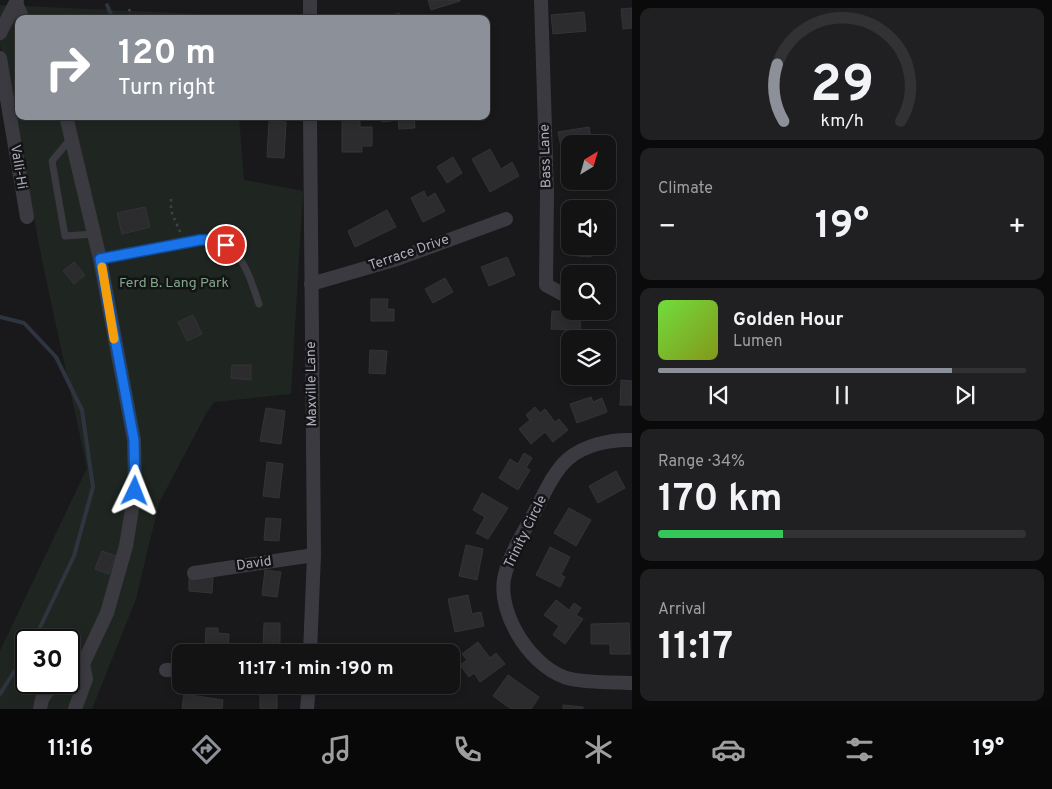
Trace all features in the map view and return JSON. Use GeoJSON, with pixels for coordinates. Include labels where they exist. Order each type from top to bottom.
{"type":"FeatureCollection","features":[{"type":"Feature","properties":{"kind":"street"},"geometry":{"type":"LineString","coordinates":[[310,0],[310,15]]}},
{"type":"Feature","properties":{"kind":"street","name":"Bass Lane"},"geometry":{"type":"LineString","coordinates":[[541,0],[547,193],[546,285],[561,293]]}},
{"type":"Feature","properties":{"kind":"street"},"geometry":{"type":"LineString","coordinates":[[16,1],[21,15]]}},
{"type":"Feature","properties":{"kind":"street"},"geometry":{"type":"LineString","coordinates":[[0,33],[16,1]]}},
{"type":"Feature","properties":{"kind":"street","name":"Valli-Hi"},"geometry":{"type":"LineString","coordinates":[[0,58],[27,217]]}},
{"type":"Feature","properties":{"kind":"street"},"geometry":{"type":"LineString","coordinates":[[67,120],[95,234],[134,440],[135,491],[128,537],[117,580],[107,613],[83,664],[86,679],[75,709]]}},
{"type":"Feature","properties":{"kind":"street","name":"Maxville Lane"},"geometry":{"type":"LineString","coordinates":[[310,120],[314,555],[310,644]]}},
{"type":"Feature","properties":{"kind":"street","name":"Terrace Drive"},"geometry":{"type":"LineString","coordinates":[[311,284],[397,259],[506,219]]}},
{"type":"Feature","properties":{"kind":"street","name":"Trinity Circle"},"geometry":{"type":"LineString","coordinates":[[632,440],[610,441],[591,447],[567,460],[553,479],[523,533],[504,580],[504,593],[515,631],[526,648],[545,667],[570,678],[632,682]]}},
{"type":"Feature","properties":{"kind":"street","name":"David"},"geometry":{"type":"LineString","coordinates":[[194,573],[314,555]]}},
{"type":"Feature","properties":{"kind":"street"},"geometry":{"type":"LineString","coordinates":[[166,670],[172,670]]}},
{"type":"Feature","properties":{"kind":"street"},"geometry":{"type":"LineString","coordinates":[[40,709],[46,694]]}},
{"type":"Feature","properties":{"kind":"street"},"geometry":{"type":"LineString","coordinates":[[307,709],[308,694]]}},
{"type":"Feature","properties":{"kind":"lane"},"geometry":{"type":"LineString","coordinates":[[72,136],[52,161],[65,236],[95,234]]}},
{"type":"Feature","properties":{"kind":"lane"},"geometry":{"type":"LineString","coordinates":[[100,259],[183,242],[213,240],[226,245],[238,256],[259,304]]}},
{"type":"Feature","properties":{"kind":"path"},"geometry":{"type":"LineString","coordinates":[[129,15],[130,9]]}},
{"type":"Feature","properties":{"kind":"path"},"geometry":{"type":"LineString","coordinates":[[171,199],[171,211],[183,242]]}},
{"type":"Feature","properties":{"kind":"green space","name":"Ferd B. Lang Park"},"geometry":{"type":"Polygon","coordinates":[[[0,5],[221,15],[15,15],[15,120],[239,120],[244,180],[303,191],[291,394],[214,402],[206,414],[159,503],[136,599],[92,709],[0,709],[0,651],[87,468],[43,265],[0,44],[0,5]]]}},
{"type":"Feature","properties":{"kind":"building"},"geometry":{"type":"Polygon","coordinates":[[[428,0],[460,0],[460,1],[431,10],[428,0]]]}},
{"type":"Feature","properties":{"kind":"building"},"geometry":{"type":"Polygon","coordinates":[[[632,8],[632,28],[623,29],[621,9],[632,8]]]}},
{"type":"Feature","properties":{"kind":"building"},"geometry":{"type":"Polygon","coordinates":[[[584,12],[586,31],[553,34],[551,15],[584,12]]]}},
{"type":"Feature","properties":{"kind":"building"},"geometry":{"type":"Polygon","coordinates":[[[342,120],[360,120],[360,127],[372,127],[372,146],[362,146],[362,152],[342,152],[342,120]]]}},
{"type":"Feature","properties":{"kind":"building"},"geometry":{"type":"Polygon","coordinates":[[[382,120],[398,120],[382,122],[382,120]]]}},
{"type":"Feature","properties":{"kind":"building"},"geometry":{"type":"Polygon","coordinates":[[[398,120],[414,120],[415,128],[399,129],[398,120]]]}},
{"type":"Feature","properties":{"kind":"building"},"geometry":{"type":"Polygon","coordinates":[[[269,121],[286,122],[284,158],[267,157],[269,121]]]}},
{"type":"Feature","properties":{"kind":"building"},"geometry":{"type":"Polygon","coordinates":[[[589,127],[591,135],[561,135],[561,147],[558,132],[589,127]]]}},
{"type":"Feature","properties":{"kind":"building"},"geometry":{"type":"Polygon","coordinates":[[[490,149],[501,169],[512,162],[519,176],[490,192],[472,159],[490,149]]]}},
{"type":"Feature","properties":{"kind":"building"},"geometry":{"type":"Polygon","coordinates":[[[453,157],[462,173],[447,183],[437,167],[453,157]]]}},
{"type":"Feature","properties":{"kind":"building"},"geometry":{"type":"Polygon","coordinates":[[[424,191],[427,198],[435,193],[445,211],[423,222],[411,198],[424,191]]]}},
{"type":"Feature","properties":{"kind":"building"},"geometry":{"type":"Polygon","coordinates":[[[145,207],[150,227],[122,234],[117,213],[145,207]]]}},
{"type":"Feature","properties":{"kind":"building"},"geometry":{"type":"Polygon","coordinates":[[[387,210],[396,227],[355,247],[348,231],[387,210]]]}},
{"type":"Feature","properties":{"kind":"building"},"geometry":{"type":"Polygon","coordinates":[[[591,255],[591,257],[577,256],[591,255]]]}},
{"type":"Feature","properties":{"kind":"building"},"geometry":{"type":"Polygon","coordinates":[[[507,257],[515,275],[489,286],[481,267],[507,257]]]}},
{"type":"Feature","properties":{"kind":"building"},"geometry":{"type":"Polygon","coordinates":[[[74,262],[85,275],[74,284],[63,271],[74,262]]]}},
{"type":"Feature","properties":{"kind":"building"},"geometry":{"type":"Polygon","coordinates":[[[445,278],[453,292],[433,303],[425,289],[445,278]]]}},
{"type":"Feature","properties":{"kind":"building"},"geometry":{"type":"Polygon","coordinates":[[[371,299],[388,299],[387,309],[394,309],[394,321],[371,321],[371,299]]]}},
{"type":"Feature","properties":{"kind":"building"},"geometry":{"type":"Polygon","coordinates":[[[552,311],[561,311],[561,320],[581,320],[580,330],[551,329],[552,311]]]}},
{"type":"Feature","properties":{"kind":"building"},"geometry":{"type":"Polygon","coordinates":[[[193,315],[202,334],[187,341],[178,322],[193,315]]]}},
{"type":"Feature","properties":{"kind":"building"},"geometry":{"type":"Polygon","coordinates":[[[370,350],[387,351],[385,374],[369,373],[370,350]]]}},
{"type":"Feature","properties":{"kind":"building"},"geometry":{"type":"Polygon","coordinates":[[[232,365],[251,365],[251,380],[231,378],[232,365]]]}},
{"type":"Feature","properties":{"kind":"building"},"geometry":{"type":"Polygon","coordinates":[[[621,380],[632,381],[632,405],[620,405],[621,380]]]}},
{"type":"Feature","properties":{"kind":"building"},"geometry":{"type":"Polygon","coordinates":[[[591,397],[593,402],[602,398],[607,412],[577,423],[570,404],[591,397]]]}},
{"type":"Feature","properties":{"kind":"building"},"geometry":{"type":"Polygon","coordinates":[[[535,407],[540,413],[545,409],[555,422],[559,419],[568,430],[553,442],[545,432],[531,444],[519,429],[530,420],[526,415],[535,407]]]}},
{"type":"Feature","properties":{"kind":"building"},"geometry":{"type":"Polygon","coordinates":[[[266,408],[285,411],[281,444],[260,441],[266,408]]]}},
{"type":"Feature","properties":{"kind":"building"},"geometry":{"type":"Polygon","coordinates":[[[524,453],[532,458],[526,468],[530,470],[518,490],[499,478],[510,459],[518,464],[524,453]]]}},
{"type":"Feature","properties":{"kind":"building"},"geometry":{"type":"Polygon","coordinates":[[[267,462],[283,464],[279,498],[263,496],[267,462]]]}},
{"type":"Feature","properties":{"kind":"building"},"geometry":{"type":"Polygon","coordinates":[[[616,471],[625,488],[598,503],[589,486],[616,471]]]}},
{"type":"Feature","properties":{"kind":"building"},"geometry":{"type":"Polygon","coordinates":[[[482,493],[508,508],[488,539],[476,533],[485,517],[473,510],[482,493]]]}},
{"type":"Feature","properties":{"kind":"building"},"geometry":{"type":"Polygon","coordinates":[[[569,508],[591,520],[576,546],[554,533],[569,508]]]}},
{"type":"Feature","properties":{"kind":"building"},"geometry":{"type":"Polygon","coordinates":[[[266,518],[281,519],[279,541],[264,540],[266,518]]]}},
{"type":"Feature","properties":{"kind":"building"},"geometry":{"type":"Polygon","coordinates":[[[466,545],[483,549],[477,580],[459,576],[466,545]]]}},
{"type":"Feature","properties":{"kind":"building"},"geometry":{"type":"Polygon","coordinates":[[[550,547],[570,557],[561,575],[565,577],[560,587],[536,575],[550,547]]]}},
{"type":"Feature","properties":{"kind":"building"},"geometry":{"type":"Polygon","coordinates":[[[102,551],[116,556],[109,574],[95,569],[102,551]]]}},
{"type":"Feature","properties":{"kind":"building"},"geometry":{"type":"Polygon","coordinates":[[[265,570],[281,572],[277,597],[262,595],[265,570]]]}},
{"type":"Feature","properties":{"kind":"building"},"geometry":{"type":"Polygon","coordinates":[[[189,576],[213,577],[212,593],[189,591],[189,576]]]}},
{"type":"Feature","properties":{"kind":"building"},"geometry":{"type":"Polygon","coordinates":[[[468,595],[472,614],[481,612],[484,626],[455,632],[448,599],[468,595]]]}},
{"type":"Feature","properties":{"kind":"building"},"geometry":{"type":"Polygon","coordinates":[[[556,600],[569,610],[574,603],[581,608],[576,615],[583,619],[565,644],[553,635],[559,626],[544,615],[556,600]]]}},
{"type":"Feature","properties":{"kind":"building"},"geometry":{"type":"Polygon","coordinates":[[[264,623],[280,623],[280,644],[263,644],[264,623]]]}},
{"type":"Feature","properties":{"kind":"building"},"geometry":{"type":"Polygon","coordinates":[[[629,623],[630,654],[610,654],[610,644],[591,644],[591,624],[629,623]]]}},
{"type":"Feature","properties":{"kind":"building"},"geometry":{"type":"Polygon","coordinates":[[[206,628],[218,628],[218,633],[229,634],[228,644],[205,644],[206,628]]]}},
{"type":"Feature","properties":{"kind":"building"},"geometry":{"type":"Polygon","coordinates":[[[478,642],[490,658],[496,653],[505,664],[480,682],[474,673],[469,677],[460,665],[467,660],[462,654],[478,642]]]}},
{"type":"Feature","properties":{"kind":"building"},"geometry":{"type":"Polygon","coordinates":[[[508,675],[539,697],[531,709],[511,709],[493,696],[508,675]]]}},
{"type":"Feature","properties":{"kind":"building"},"geometry":{"type":"Polygon","coordinates":[[[184,694],[223,700],[222,709],[182,709],[184,694]]]}},
{"type":"Feature","properties":{"kind":"building"},"geometry":{"type":"Polygon","coordinates":[[[260,694],[277,694],[277,709],[260,709],[260,694]]]}},
{"type":"Feature","properties":{"kind":"building"},"geometry":{"type":"Polygon","coordinates":[[[563,705],[583,707],[583,709],[563,709],[563,705]]]}},
{"type":"Feature","properties":{"kind":"waterway"},"geometry":{"type":"LineString","coordinates":[[107,5],[111,15]]}},
{"type":"Feature","properties":{"kind":"waterway"},"geometry":{"type":"LineString","coordinates":[[0,317],[24,323],[56,357],[82,410],[93,487],[74,556],[39,629]]}},
{"type":"Feature","properties":{"kind":"waterway"},"geometry":{"type":"LineString","coordinates":[[0,694],[15,670]]}},
{"type":"Feature","properties":{"kind":"slow traffic"},"geometry":{"type":"LineString","coordinates":[[102,267],[114,339]]}},
{"type":"Feature","properties":{"kind":"route"},"geometry":{"type":"LineString","coordinates":[[135,491],[134,440],[100,259],[200,240],[213,240],[226,245]]}}]}
